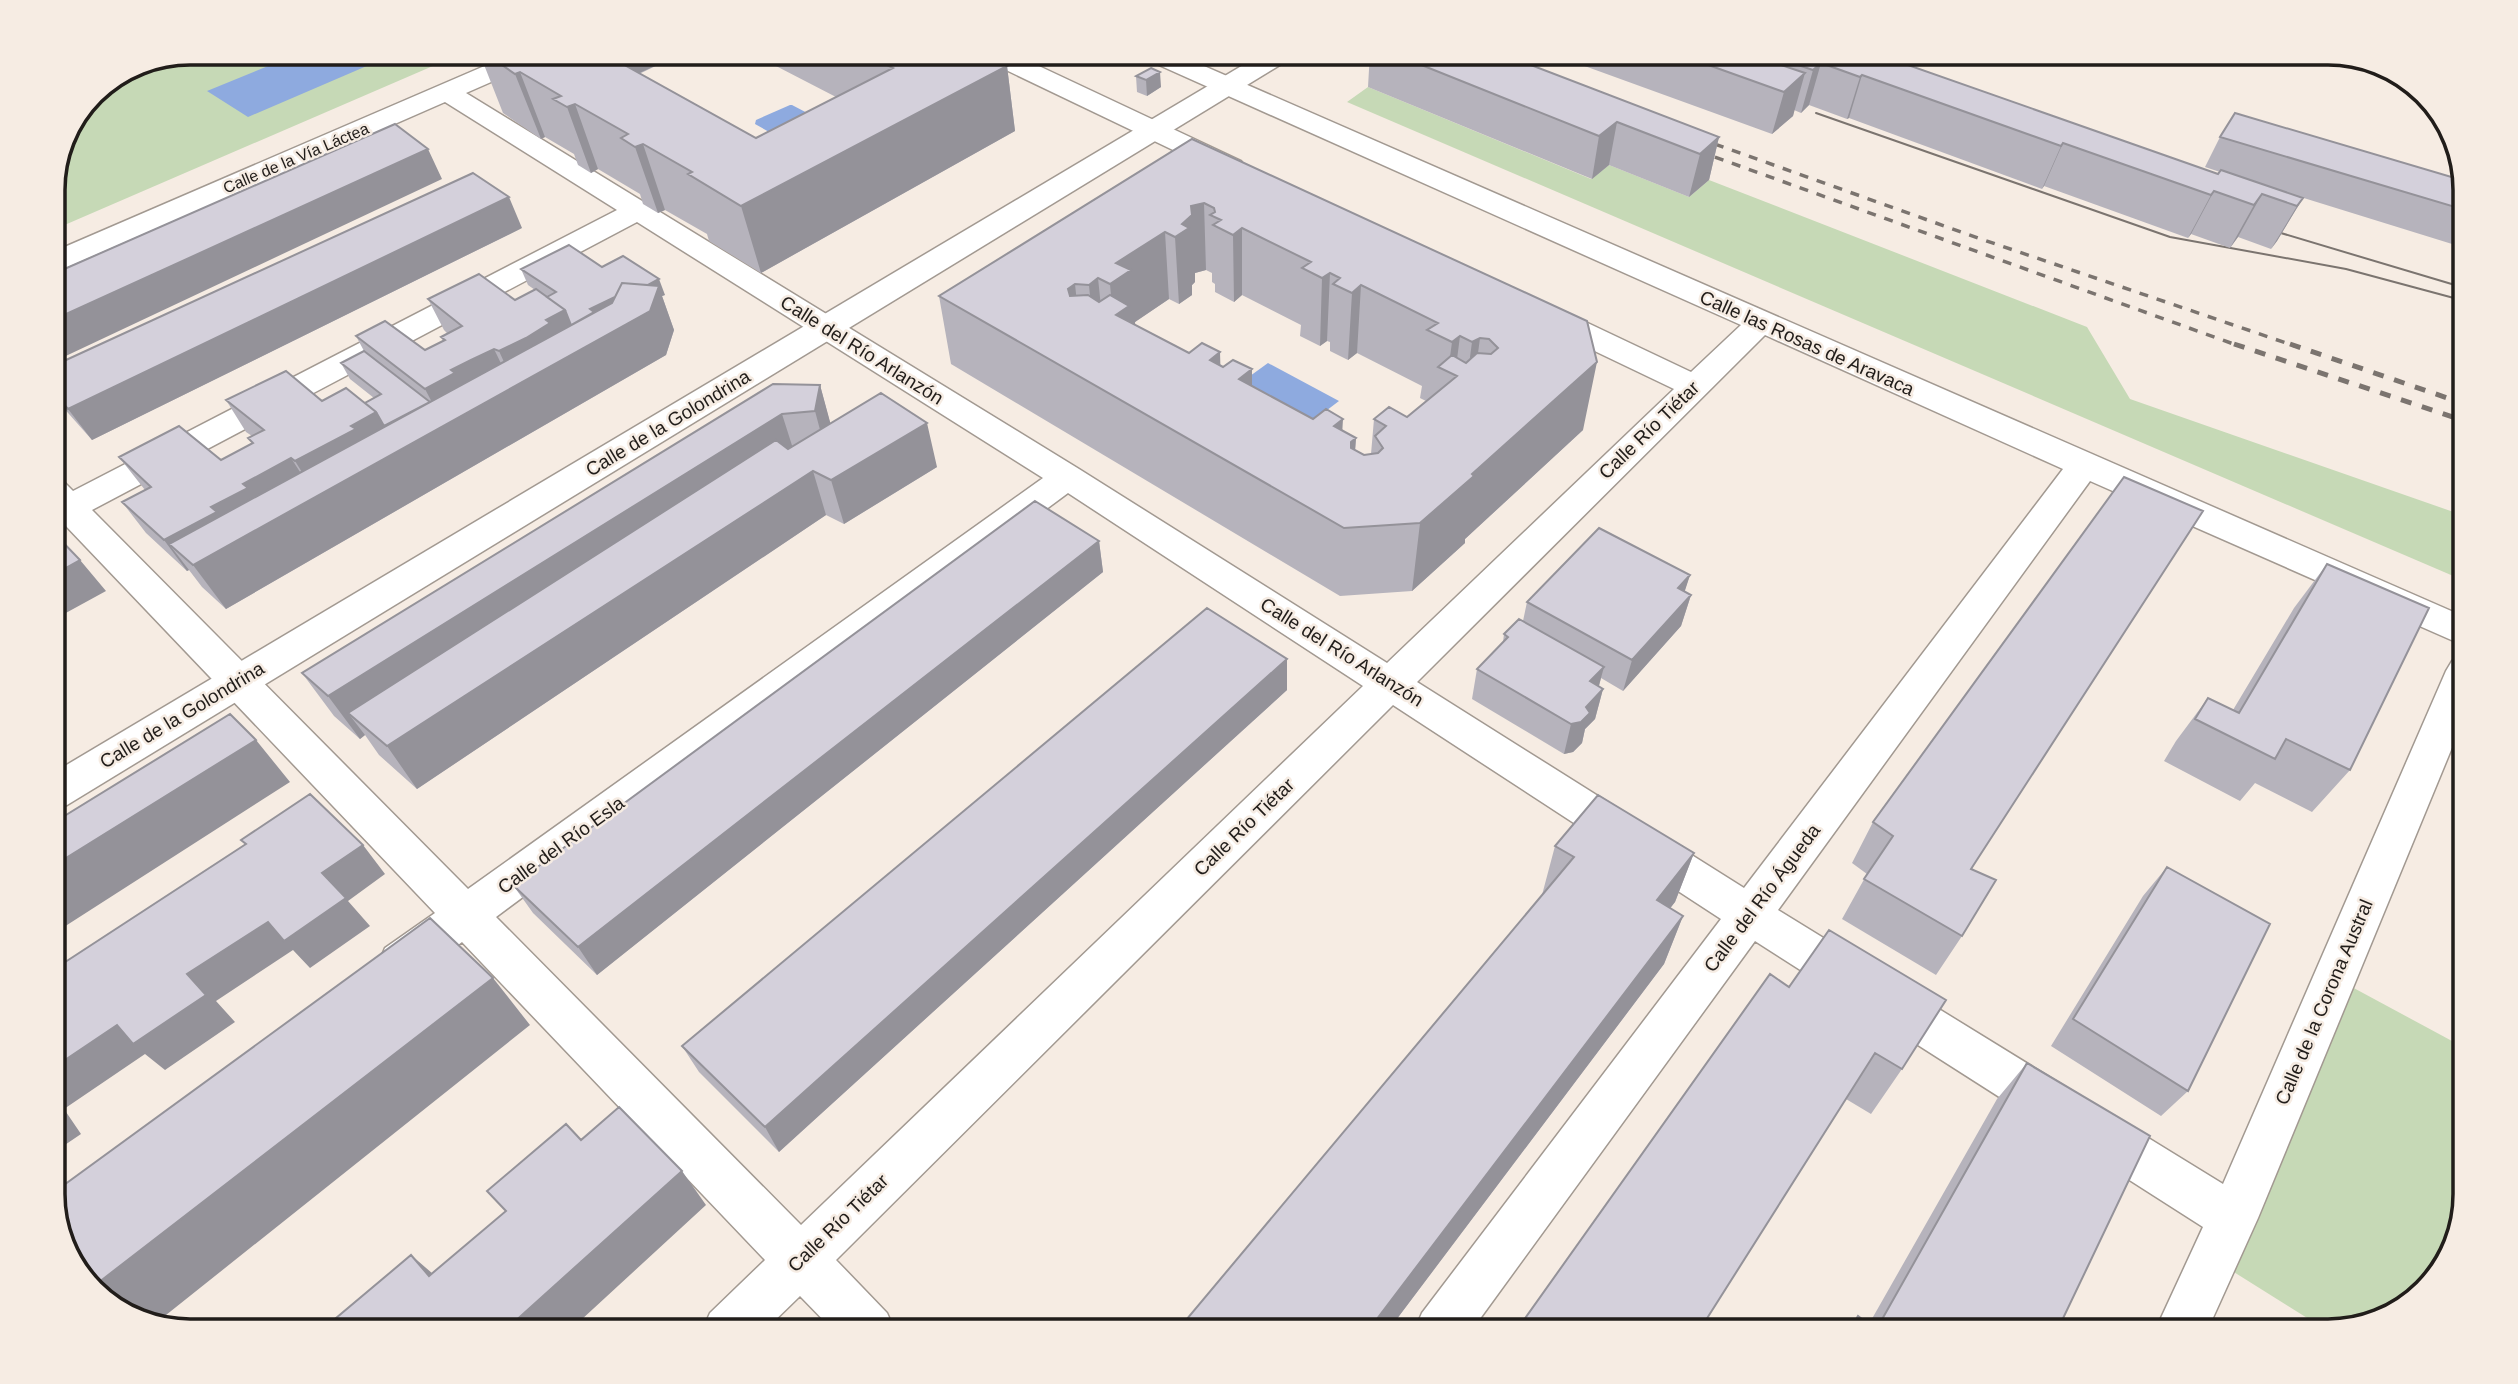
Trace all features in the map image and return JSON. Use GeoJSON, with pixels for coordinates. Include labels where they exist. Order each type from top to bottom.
{"type":"FeatureCollection","features":[{"type":"Feature","properties":{"kind":"street","name":"Calle de la Vía Láctea"},"geometry":{"type":"LineString","coordinates":[[65,258],[509,65]]}},
{"type":"Feature","properties":{"kind":"street"},"geometry":{"type":"LineString","coordinates":[[1016,65],[1252,176]]}},
{"type":"Feature","properties":{"kind":"street","name":"Calle las Rosas de Aravaca"},"geometry":{"type":"LineString","coordinates":[[1179,65],[2453,627]]}},
{"type":"Feature","properties":{"kind":"street","name":"Calle de la Golondrina"},"geometry":{"type":"LineString","coordinates":[[65,786],[1264,65]]}},
{"type":"Feature","properties":{"kind":"street","name":"Calle del Río Arlanzón"},"geometry":{"type":"LineString","coordinates":[[447,92],[1067,477],[1749,914],[2233,1218]]}},
{"type":"Feature","properties":{"kind":"street"},"geometry":{"type":"LineString","coordinates":[[65,501],[637,211]]}},
{"type":"Feature","properties":{"kind":"street"},"geometry":{"type":"LineString","coordinates":[[1524,305],[1695,386]]}},
{"type":"Feature","properties":{"kind":"street","name":"Calle Río Tiétar"},"geometry":{"type":"LineString","coordinates":[[741,1319],[1389,682],[1760,323]]}},
{"type":"Feature","properties":{"kind":"street","name":"Calle del Río Águeda"},"geometry":{"type":"LineString","coordinates":[[1450,1319],[2084,465]]}},
{"type":"Feature","properties":{"kind":"street","name":"Calle del Río Esla"},"geometry":{"type":"LineString","coordinates":[[376,980],[1067,477]]}},
{"type":"Feature","properties":{"kind":"street"},"geometry":{"type":"LineString","coordinates":[[65,512],[238,681],[857,1319]]}},
{"type":"Feature","properties":{"kind":"street","name":"Calle de la Corona Austral"},"geometry":{"type":"LineString","coordinates":[[2187,1319],[2233,1218],[2453,699]]}},
{"type":"Feature","properties":{"kind":"green space"},"geometry":{"type":"Polygon","coordinates":[[[190,65],[435,65],[65,225],[66,174],[74,142],[82,127],[107,96],[150,71],[190,65]]]}},
{"type":"Feature","properties":{"kind":"green space"},"geometry":{"type":"Polygon","coordinates":[[[1368,87],[1591,179],[1609,165],[1689,197],[1709,180],[2087,327],[2130,399],[2453,512],[2453,576],[1347,102],[1368,87]]]}},
{"type":"Feature","properties":{"kind":"green space"},"geometry":{"type":"Polygon","coordinates":[[[2350,986],[2453,1042],[2452,1210],[2444,1242],[2417,1283],[2376,1310],[2344,1318],[2309,1319],[2229,1269],[2350,986]]]}},
{"type":"Feature","properties":{"kind":"water"},"geometry":{"type":"Polygon","coordinates":[[[271,65],[369,65],[248,117],[207,91],[271,65]]]}},
{"type":"Feature","properties":{"kind":"water"},"geometry":{"type":"Polygon","coordinates":[[[790,105],[834,127],[794,146],[755,124],[756,120],[790,105]]]}},
{"type":"Feature","properties":{"kind":"water"},"geometry":{"type":"Polygon","coordinates":[[[1268,363],[1339,401],[1310,423],[1239,384],[1268,363]]]}},
{"type":"Feature","properties":{"kind":"building"},"geometry":{"type":"Polygon","coordinates":[[[502,65],[624,65],[756,138],[893,68],[887,65],[1007,66],[741,206],[688,174],[692,172],[643,144],[635,147],[621,138],[628,134],[575,104],[567,107],[553,99],[561,96],[520,72],[515,74],[502,65]]]}},
{"type":"Feature","properties":{"kind":"building"},"geometry":{"type":"Polygon","coordinates":[[[1422,65],[1531,65],[1719,137],[1700,154],[1617,122],[1599,136],[1422,65]]]}},
{"type":"Feature","properties":{"kind":"building"},"geometry":{"type":"Polygon","coordinates":[[[1708,65],[1781,65],[1805,73],[1784,92],[1708,65]]]}},
{"type":"Feature","properties":{"kind":"building"},"geometry":{"type":"Polygon","coordinates":[[[1798,65],[1819,65],[1813,70],[1798,65]]]}},
{"type":"Feature","properties":{"kind":"building"},"geometry":{"type":"Polygon","coordinates":[[[1827,65],[1908,65],[2218,174],[2221,170],[2303,198],[2297,206],[2262,194],[2254,205],[2214,191],[2211,195],[2063,143],[2061,146],[1862,75],[1860,77],[1827,65]]]}},
{"type":"Feature","properties":{"kind":"building"},"geometry":{"type":"Polygon","coordinates":[[[1151,68],[1160,72],[1146,80],[1136,76],[1151,68]]]}},
{"type":"Feature","properties":{"kind":"building"},"geometry":{"type":"Polygon","coordinates":[[[2235,113],[2452,177],[2453,206],[2220,137],[2235,113]]]}},
{"type":"Feature","properties":{"kind":"building"},"geometry":{"type":"Polygon","coordinates":[[[395,124],[428,149],[65,315],[65,269],[395,124]]]}},
{"type":"Feature","properties":{"kind":"building"},"geometry":{"type":"Polygon","coordinates":[[[1192,139],[1587,321],[1597,362],[1420,523],[1344,528],[939,296],[1192,139]],[[1204,203],[1191,206],[1192,215],[1182,224],[1189,228],[1175,237],[1165,232],[1116,263],[1131,270],[1110,284],[1098,278],[1089,285],[1075,284],[1068,289],[1070,296],[1088,295],[1099,302],[1110,295],[1129,306],[1116,315],[1189,353],[1202,343],[1220,352],[1210,360],[1223,367],[1233,360],[1252,369],[1239,379],[1313,419],[1326,409],[1343,419],[1334,426],[1356,438],[1351,442],[1351,448],[1364,455],[1378,453],[1383,448],[1375,436],[1386,426],[1374,419],[1389,407],[1407,417],[1457,376],[1438,367],[1452,355],[1466,363],[1477,353],[1491,354],[1498,348],[1489,339],[1480,338],[1472,342],[1460,336],[1452,342],[1427,330],[1438,323],[1361,285],[1352,293],[1333,284],[1340,278],[1330,273],[1322,278],[1302,268],[1311,262],[1242,228],[1233,235],[1213,225],[1221,220],[1210,215],[1215,212],[1214,208],[1204,203]]]}},
{"type":"Feature","properties":{"kind":"building"},"geometry":{"type":"Polygon","coordinates":[[[473,173],[509,197],[68,409],[65,406],[65,360],[473,173]]]}},
{"type":"Feature","properties":{"kind":"building"},"geometry":{"type":"Polygon","coordinates":[[[569,245],[602,267],[623,256],[659,279],[648,285],[622,283],[615,297],[590,309],[594,312],[571,325],[565,310],[547,297],[556,292],[521,269],[569,245]]]}},
{"type":"Feature","properties":{"kind":"building"},"geometry":{"type":"Polygon","coordinates":[[[479,274],[515,300],[536,289],[565,310],[546,320],[550,323],[526,338],[499,351],[494,349],[451,370],[455,373],[425,389],[356,336],[385,321],[425,350],[445,340],[441,337],[462,326],[428,299],[479,274]]]}},
{"type":"Feature","properties":{"kind":"building"},"geometry":{"type":"Polygon","coordinates":[[[622,283],[659,286],[650,311],[193,565],[169,544],[612,303],[622,283]]]}},
{"type":"Feature","properties":{"kind":"building"},"geometry":{"type":"Polygon","coordinates":[[[364,351],[430,402],[384,426],[376,412],[365,403],[381,394],[341,363],[364,351]]]}},
{"type":"Feature","properties":{"kind":"building"},"geometry":{"type":"Polygon","coordinates":[[[286,371],[322,401],[346,388],[376,412],[351,426],[356,429],[295,461],[291,458],[243,484],[248,488],[211,507],[217,512],[164,540],[122,502],[151,487],[119,457],[179,426],[221,460],[253,443],[248,438],[264,430],[226,400],[286,371]]]}},
{"type":"Feature","properties":{"kind":"building"},"geometry":{"type":"Polygon","coordinates":[[[773,384],[820,385],[815,411],[782,414],[328,696],[302,673],[773,384]]]}},
{"type":"Feature","properties":{"kind":"building"},"geometry":{"type":"Polygon","coordinates":[[[881,393],[927,423],[831,480],[813,471],[387,746],[348,713],[776,440],[788,449],[881,393]]]}},
{"type":"Feature","properties":{"kind":"building"},"geometry":{"type":"Polygon","coordinates":[[[2124,477],[2203,511],[1971,869],[1996,880],[1962,936],[1864,879],[1893,836],[1873,822],[2124,477]]]}},
{"type":"Feature","properties":{"kind":"building"},"geometry":{"type":"Polygon","coordinates":[[[1035,501],[1099,541],[578,947],[513,885],[1035,501]]]}},
{"type":"Feature","properties":{"kind":"building"},"geometry":{"type":"Polygon","coordinates":[[[1599,528],[1690,575],[1678,588],[1691,595],[1632,660],[1527,602],[1599,528]]]}},
{"type":"Feature","properties":{"kind":"building"},"geometry":{"type":"Polygon","coordinates":[[[65,544],[80,560],[65,568],[65,544]]]}},
{"type":"Feature","properties":{"kind":"building"},"geometry":{"type":"Polygon","coordinates":[[[2327,564],[2429,608],[2350,770],[2286,739],[2275,759],[2195,719],[2208,698],[2239,713],[2327,564]]]}},
{"type":"Feature","properties":{"kind":"building"},"geometry":{"type":"Polygon","coordinates":[[[1207,608],[1287,659],[765,1127],[682,1046],[1207,608]]]}},
{"type":"Feature","properties":{"kind":"building"},"geometry":{"type":"Polygon","coordinates":[[[1519,619],[1604,667],[1590,681],[1603,689],[1586,707],[1590,713],[1581,722],[1571,724],[1477,669],[1508,637],[1504,634],[1519,619]]]}},
{"type":"Feature","properties":{"kind":"building"},"geometry":{"type":"Polygon","coordinates":[[[230,714],[256,740],[65,859],[65,816],[230,714]]]}},
{"type":"Feature","properties":{"kind":"building"},"geometry":{"type":"Polygon","coordinates":[[[310,794],[363,845],[322,873],[346,898],[284,941],[268,922],[187,974],[206,995],[133,1044],[117,1025],[65,1060],[65,962],[246,844],[241,840],[310,794]]]}},
{"type":"Feature","properties":{"kind":"building"},"geometry":{"type":"Polygon","coordinates":[[[1598,795],[1694,853],[1657,900],[1683,916],[1377,1319],[1187,1319],[1574,857],[1555,846],[1598,795]]]}},
{"type":"Feature","properties":{"kind":"building"},"geometry":{"type":"Polygon","coordinates":[[[2167,867],[2270,924],[2188,1091],[2073,1019],[2167,867]]]}},
{"type":"Feature","properties":{"kind":"building"},"geometry":{"type":"Polygon","coordinates":[[[430,918],[493,978],[100,1281],[86,1263],[71,1234],[65,1202],[65,1184],[430,918]]]}},
{"type":"Feature","properties":{"kind":"building"},"geometry":{"type":"Polygon","coordinates":[[[1829,930],[1946,1000],[1902,1069],[1875,1053],[1707,1319],[1525,1319],[1770,974],[1789,987],[1829,930]]]}},
{"type":"Feature","properties":{"kind":"building"},"geometry":{"type":"Polygon","coordinates":[[[2027,1063],[2150,1136],[2063,1319],[1882,1319],[2027,1063]]]}},
{"type":"Feature","properties":{"kind":"building"},"geometry":{"type":"Polygon","coordinates":[[[619,1107],[682,1171],[517,1319],[335,1319],[411,1255],[429,1276],[506,1211],[487,1191],[566,1124],[581,1140],[619,1107]]]}},
{"type":"Feature","properties":{"kind":"tram line"},"geometry":{"type":"LineString","coordinates":[[1816,113],[2170,237],[2346,269],[2453,298]]}},
{"type":"Feature","properties":{"kind":"tram line"},"geometry":{"type":"LineString","coordinates":[[2264,228],[2453,284]]}},
{"type":"Feature","properties":{"kind":"railway"},"geometry":{"type":"LineString","coordinates":[[1698,138],[1978,238],[2295,346]]}},
{"type":"Feature","properties":{"kind":"railway"},"geometry":{"type":"LineString","coordinates":[[1698,151],[2239,346]]}},
{"type":"Feature","properties":{"kind":"railway"},"geometry":{"type":"LineString","coordinates":[[2234,344],[2453,417]]}},
{"type":"Feature","properties":{"kind":"railway"},"geometry":{"type":"LineString","coordinates":[[2290,344],[2453,400]]}}]}
